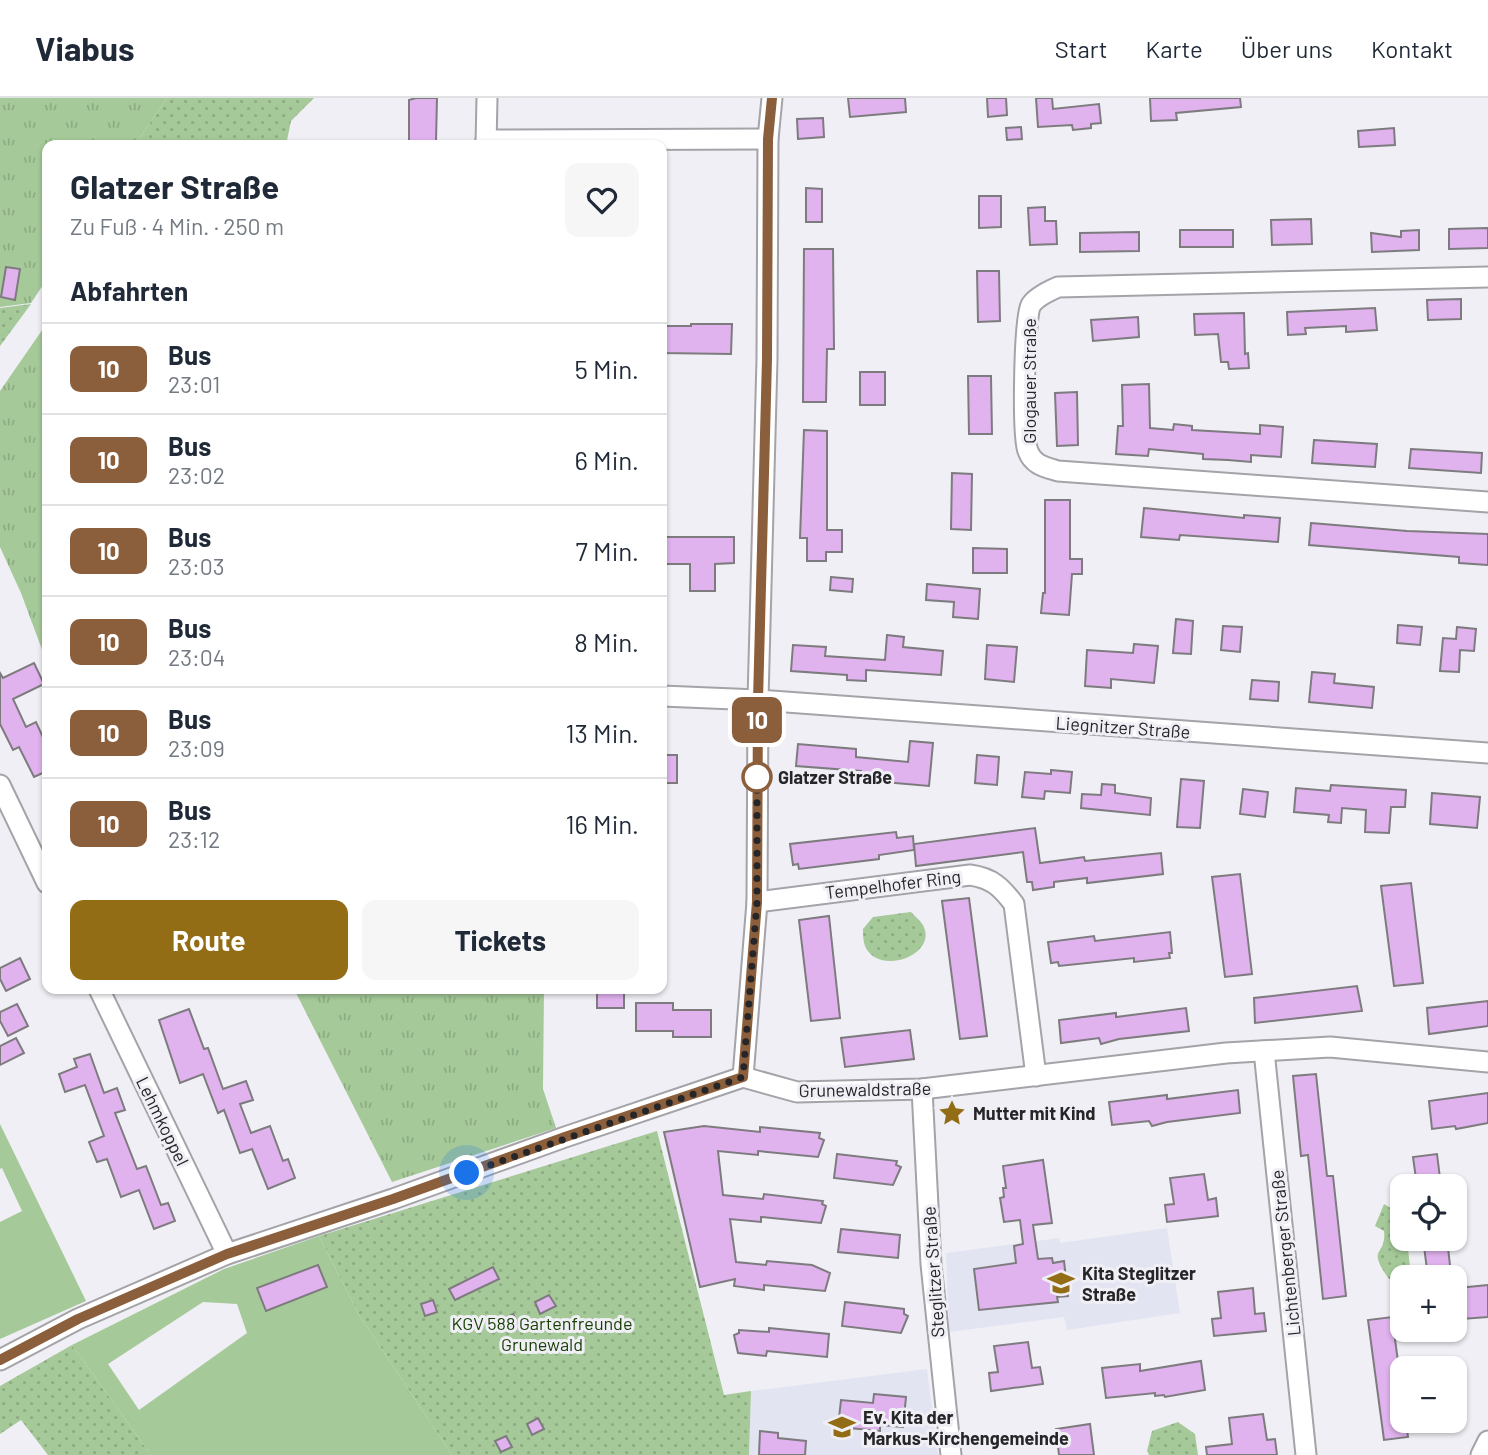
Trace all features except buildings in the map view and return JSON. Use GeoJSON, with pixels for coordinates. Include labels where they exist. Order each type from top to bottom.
{"type":"FeatureCollection","features":[{"type":"Feature","properties":{"kind":"street"},"geometry":{"type":"LineString","coordinates":[[486,140],[487,98]]}},
{"type":"Feature","properties":{"kind":"street"},"geometry":{"type":"LineString","coordinates":[[0,1360],[78,1319],[227,1254],[743,1077],[757,902],[758,700],[767,359],[768,139],[772,98]]}},
{"type":"Feature","properties":{"kind":"street"},"geometry":{"type":"LineString","coordinates":[[667,140],[768,139]]}},
{"type":"Feature","properties":{"kind":"street","name":"Glogauer Straße"},"geometry":{"type":"LineString","coordinates":[[1488,277],[1058,287],[1046,292],[1031,304],[1026,322],[1025,429],[1028,452],[1038,466],[1058,471],[1488,502]]}},
{"type":"Feature","properties":{"kind":"street"},"geometry":{"type":"LineString","coordinates":[[667,696],[758,700]]}},
{"type":"Feature","properties":{"kind":"street","name":"Liegnitzer Straße"},"geometry":{"type":"LineString","coordinates":[[758,700],[1488,753]]}},
{"type":"Feature","properties":{"kind":"street"},"geometry":{"type":"LineString","coordinates":[[0,785],[42,873]]}},
{"type":"Feature","properties":{"kind":"street","name":"Tempelhofer Ring"},"geometry":{"type":"LineString","coordinates":[[757,902],[971,875],[986,877],[1001,887],[1014,904],[1036,1076]]}},
{"type":"Feature","properties":{"kind":"street","name":"Lehmkoppel"},"geometry":{"type":"LineString","coordinates":[[101,994],[227,1254]]}},
{"type":"Feature","properties":{"kind":"street","name":"Grunewaldstraße"},"geometry":{"type":"LineString","coordinates":[[743,1077],[797,1092],[922,1089],[1226,1053],[1330,1046],[1488,1062]]}},
{"type":"Feature","properties":{"kind":"street","name":"Lichtenberger Straße"},"geometry":{"type":"LineString","coordinates":[[1264,1051],[1306,1455]]}},
{"type":"Feature","properties":{"kind":"street","name":"Steglitzer Straße"},"geometry":{"type":"LineString","coordinates":[[922,1089],[931,1264],[951,1455]]}},
{"type":"Feature","properties":{"kind":"street"},"geometry":{"type":"LineString","coordinates":[[1481,1455],[1488,1441]]}},
{"type":"Feature","properties":{"kind":"shaded area","name":"Kita Steglitzer Straße"},"geometry":{"type":"Polygon","coordinates":[[[1167,1228],[1180,1313],[1067,1330],[1064,1317],[949,1332],[946,1253],[1059,1238],[1060,1243],[1167,1228]]]}},
{"type":"Feature","properties":{"kind":"shaded area","name":"Ev. Kita der Markus-Kirchengemeinde"},"geometry":{"type":"Polygon","coordinates":[[[927,1369],[938,1455],[749,1455],[751,1391],[927,1369]]]}},
{"type":"Feature","properties":{"kind":"green space"},"geometry":{"type":"Polygon","coordinates":[[[0,98],[167,98],[138,140],[42,140],[42,286],[31,303],[0,307],[0,98]]]}},
{"type":"Feature","properties":{"kind":"green space"},"geometry":{"type":"Polygon","coordinates":[[[167,98],[314,98],[291,121],[287,140],[138,140],[167,98]]]}},
{"type":"Feature","properties":{"kind":"green space"},"geometry":{"type":"Polygon","coordinates":[[[31,304],[0,346],[0,308],[31,304]]]}},
{"type":"Feature","properties":{"kind":"green space"},"geometry":{"type":"Polygon","coordinates":[[[42,330],[42,650],[0,547],[0,391],[42,330]]]}},
{"type":"Feature","properties":{"kind":"green space"},"geometry":{"type":"Polygon","coordinates":[[[911,912],[923,925],[926,936],[923,945],[915,953],[893,961],[872,955],[865,946],[863,929],[873,917],[911,912]]]}},
{"type":"Feature","properties":{"kind":"green space"},"geometry":{"type":"Polygon","coordinates":[[[297,994],[544,994],[543,1089],[556,1128],[392,1182],[297,994]]]}},
{"type":"Feature","properties":{"kind":"green space"},"geometry":{"type":"Polygon","coordinates":[[[0,1124],[86,1301],[0,1339],[0,1222],[22,1211],[2,1168],[0,1169],[0,1124]]]}},
{"type":"Feature","properties":{"kind":"green space","name":"KGV 588 Gartenfreunde Grunewald"},"geometry":{"type":"Polygon","coordinates":[[[657,1131],[724,1395],[751,1391],[749,1455],[452,1455],[359,1315],[319,1236],[657,1131]]]}},
{"type":"Feature","properties":{"kind":"green space"},"geometry":{"type":"Polygon","coordinates":[[[1384,1204],[1390,1208],[1390,1251],[1408,1251],[1410,1265],[1390,1265],[1390,1279],[1382,1269],[1378,1256],[1383,1245],[1384,1231],[1375,1226],[1384,1204]]]}},
{"type":"Feature","properties":{"kind":"green space"},"geometry":{"type":"Polygon","coordinates":[[[319,1236],[359,1315],[452,1455],[151,1455],[72,1345],[224,1269],[319,1236]],[[203,1302],[108,1364],[139,1410],[247,1333],[237,1304],[203,1302]]]}},
{"type":"Feature","properties":{"kind":"green space"},"geometry":{"type":"Polygon","coordinates":[[[72,1345],[151,1455],[48,1455],[21,1420],[0,1434],[0,1386],[72,1345]]]}},
{"type":"Feature","properties":{"kind":"green space"},"geometry":{"type":"Polygon","coordinates":[[[1178,1422],[1195,1434],[1198,1455],[1149,1455],[1147,1451],[1152,1431],[1178,1422]]]}},
{"type":"Feature","properties":{"kind":"bus line","name":"10"},"geometry":{"type":"LineString","coordinates":[[0,1360],[78,1319],[227,1254],[743,1077],[757,902],[758,700],[767,359],[768,139],[772,98]]}},
{"type":"Feature","properties":{"kind":"place","name":"Glatzer Straße"},"geometry":{"type":"Point","coordinates":[757,777]}},
{"type":"Feature","properties":{"kind":"place","name":"Mutter mit Kind"},"geometry":{"type":"Point","coordinates":[952,1113]}},
{"type":"Feature","properties":{"kind":"place","name":"Kita Steglitzer Straße"},"geometry":{"type":"Point","coordinates":[1061,1283]}},
{"type":"Feature","properties":{"kind":"place","name":"Ev. Kita der Markus-Kirchengemeinde"},"geometry":{"type":"Point","coordinates":[842,1427]}},
{"type":"Feature","properties":{"kind":"route"},"geometry":{"type":"LineString","coordinates":[[467,1173],[743,1077],[757,902],[757,777]]}}]}
